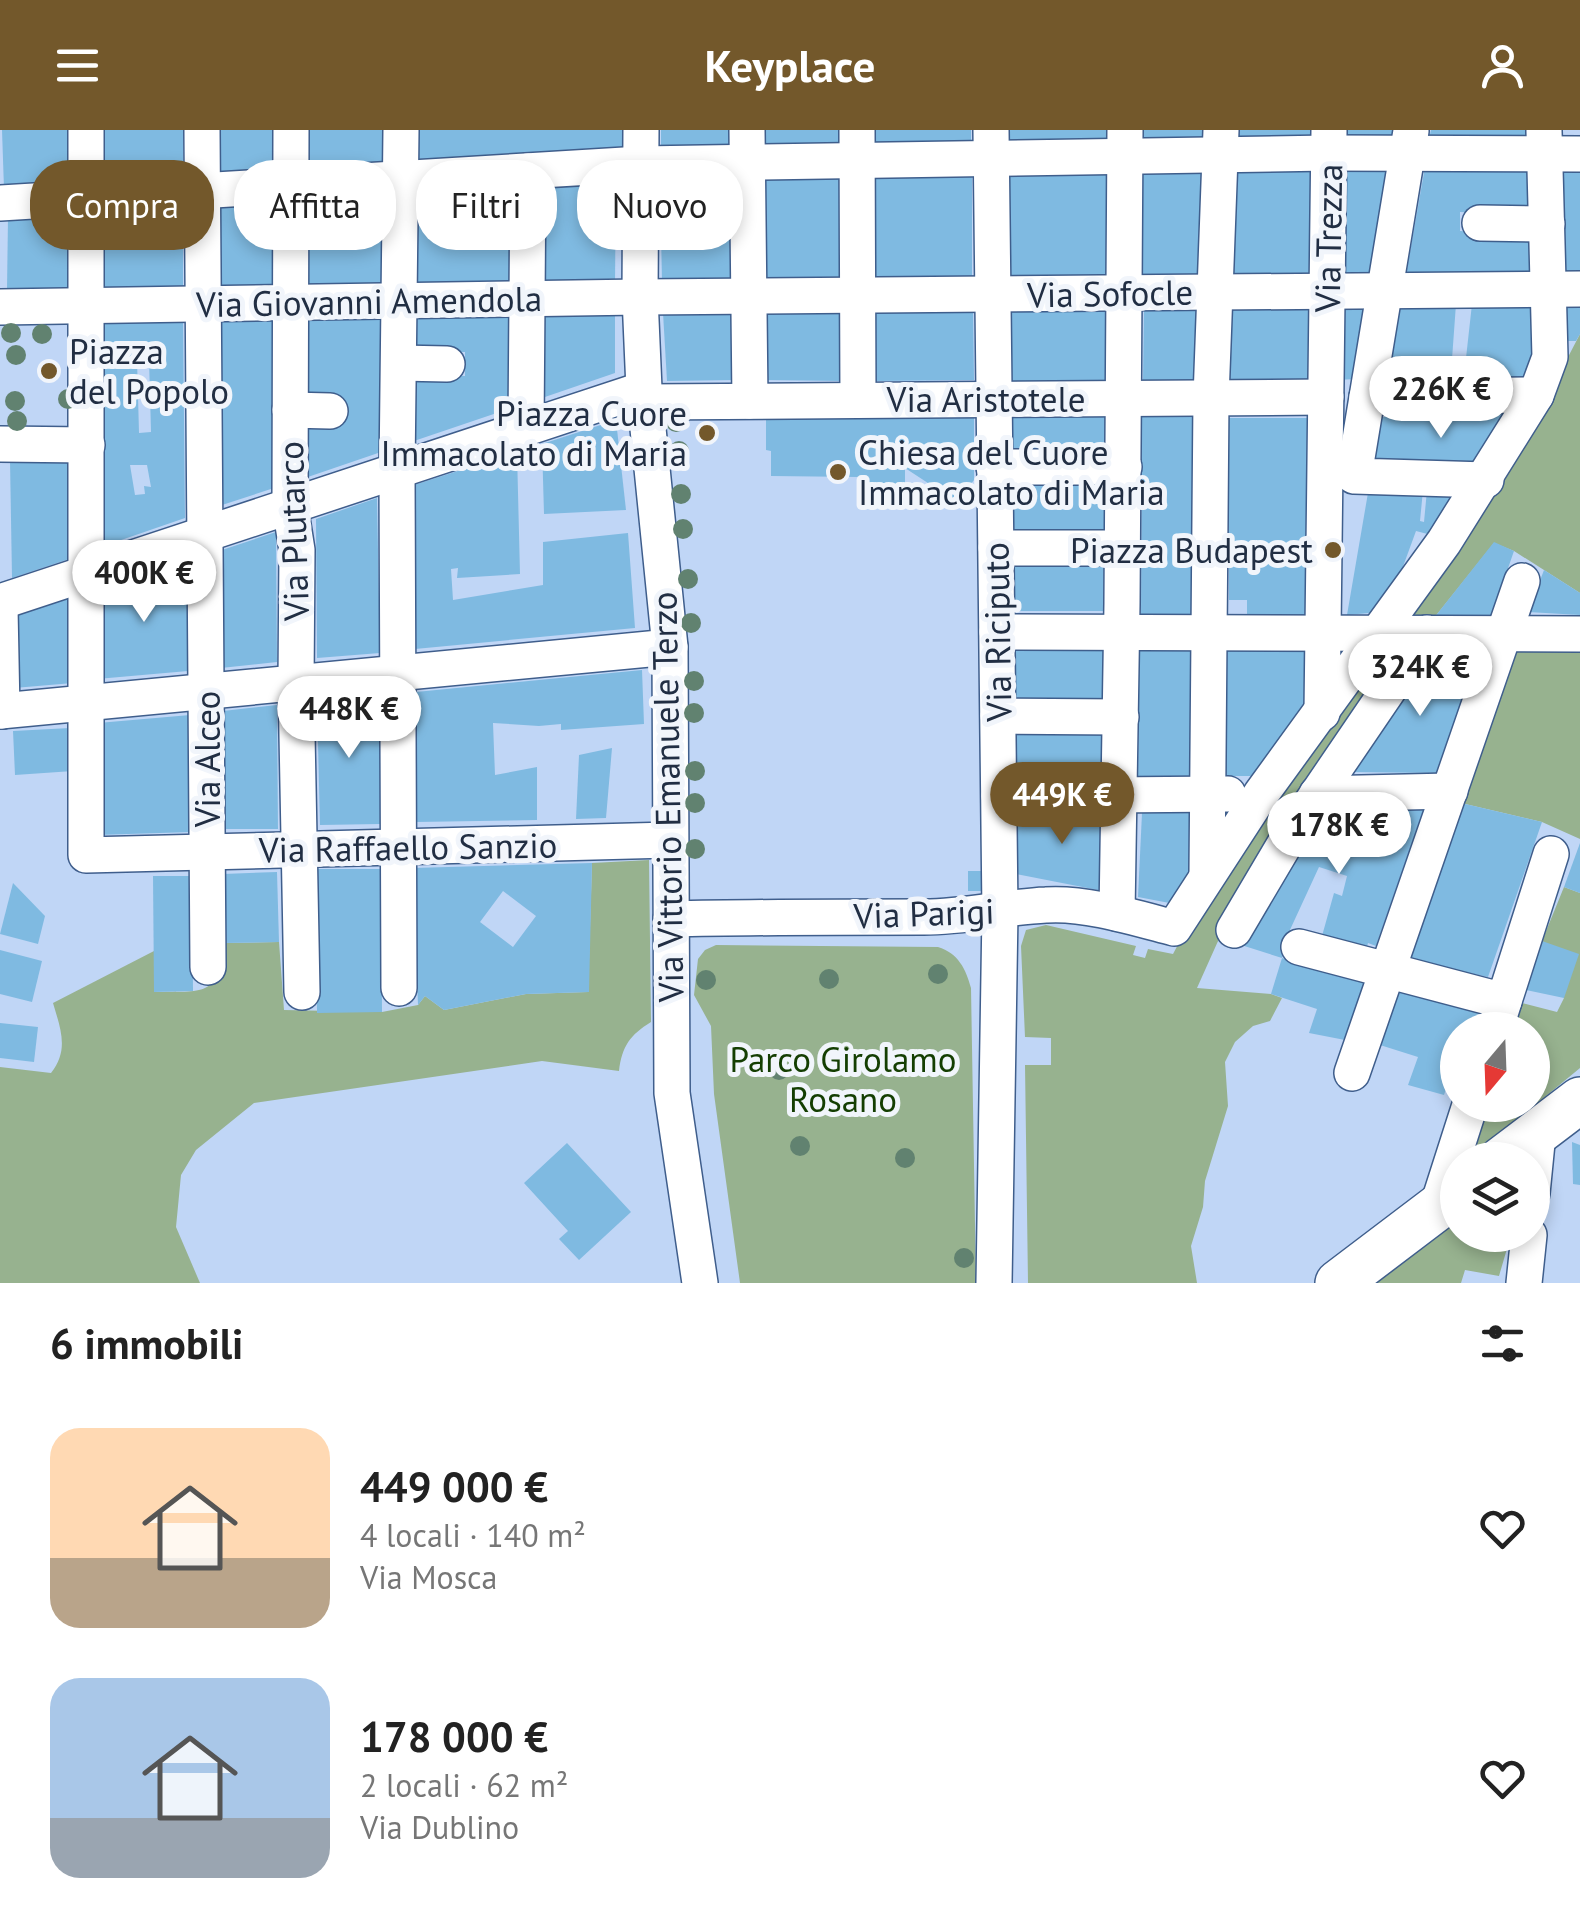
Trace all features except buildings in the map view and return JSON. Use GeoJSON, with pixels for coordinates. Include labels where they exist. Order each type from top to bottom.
{"type":"FeatureCollection","features":[{"type":"Feature","properties":{"kind":"main road"},"geometry":{"type":"LineString","coordinates":[[1526,1142],[1580,1100]]}},
{"type":"Feature","properties":{"kind":"main road"},"geometry":{"type":"LineString","coordinates":[[1338,1283],[1440,1205]]}},
{"type":"Feature","properties":{"kind":"street"},"geometry":{"type":"LineString","coordinates":[[86,130],[86,160]]}},
{"type":"Feature","properties":{"kind":"street","name":"Via Alceo"},"geometry":{"type":"LineString","coordinates":[[202,130],[202,160]]}},
{"type":"Feature","properties":{"kind":"street","name":"Via Plutarco"},"geometry":{"type":"LineString","coordinates":[[290,130],[290,160]]}},
{"type":"Feature","properties":{"kind":"street"},"geometry":{"type":"LineString","coordinates":[[400,988],[401,130]]}},
{"type":"Feature","properties":{"kind":"street"},"geometry":{"type":"LineString","coordinates":[[1207,876],[1211,398],[1221,142]]}},
{"type":"Feature","properties":{"kind":"street","name":"Via Trezza"},"geometry":{"type":"LineString","coordinates":[[1329,142],[1326,398],[1339,471]]}},
{"type":"Feature","properties":{"kind":"street"},"geometry":{"type":"LineString","coordinates":[[1322,713],[1323,633],[1339,471],[1368,397],[1409,142]]}},
{"type":"Feature","properties":{"kind":"street"},"geometry":{"type":"LineString","coordinates":[[1207,876],[1261,794],[1486,480],[1536,395],[1550,357],[1564,290],[1547,224],[1544,142]]}},
{"type":"Feature","properties":{"kind":"street"},"geometry":{"type":"LineString","coordinates":[[557,166],[641,147],[1544,142],[1580,154]]}},
{"type":"Feature","properties":{"kind":"street"},"geometry":{"type":"LineString","coordinates":[[1116,914],[1125,143]]}},
{"type":"Feature","properties":{"kind":"street","name":"Via Riciputo"},"geometry":{"type":"LineString","coordinates":[[991,144],[1000,912],[998,1194]]}},
{"type":"Feature","properties":{"kind":"street"},"geometry":{"type":"LineString","coordinates":[[857,145],[858,400]]}},
{"type":"Feature","properties":{"kind":"street"},"geometry":{"type":"LineString","coordinates":[[748,146],[750,401]]}},
{"type":"Feature","properties":{"kind":"street","name":"Via Vittorio Emanuele Terzo"},"geometry":{"type":"LineString","coordinates":[[641,147],[640,297],[645,396],[670,647],[672,1092],[700,1283]]}},
{"type":"Feature","properties":{"kind":"street"},"geometry":{"type":"LineString","coordinates":[[396,180],[416,179]]}},
{"type":"Feature","properties":{"kind":"street"},"geometry":{"type":"LineString","coordinates":[[0,203],[30,201]]}},
{"type":"Feature","properties":{"kind":"street"},"geometry":{"type":"LineString","coordinates":[[1480,223],[1547,224]]}},
{"type":"Feature","properties":{"kind":"street"},"geometry":{"type":"LineString","coordinates":[[86,703],[88,250]]}},
{"type":"Feature","properties":{"kind":"street","name":"Via Alceo"},"geometry":{"type":"LineString","coordinates":[[203,250],[208,967]]}},
{"type":"Feature","properties":{"kind":"street","name":"Via Plutarco"},"geometry":{"type":"LineString","coordinates":[[290,250],[290,506],[297,550],[302,992]]}},
{"type":"Feature","properties":{"kind":"street"},"geometry":{"type":"LineString","coordinates":[[526,428],[527,250]]}},
{"type":"Feature","properties":{"kind":"street","name":"Via Sofocle"},"geometry":{"type":"LineString","coordinates":[[640,297],[1564,290]]}},
{"type":"Feature","properties":{"kind":"street","name":"Via Giovanni Amendola"},"geometry":{"type":"LineString","coordinates":[[0,307],[90,300],[203,304],[640,297]]}},
{"type":"Feature","properties":{"kind":"street"},"geometry":{"type":"LineString","coordinates":[[399,363],[447,364]]}},
{"type":"Feature","properties":{"kind":"street"},"geometry":{"type":"LineString","coordinates":[[1368,397],[1536,395]]}},
{"type":"Feature","properties":{"kind":"street","name":"Via Aristotele"},"geometry":{"type":"LineString","coordinates":[[0,605],[526,428],[645,396],[750,401],[1326,398]]}},
{"type":"Feature","properties":{"kind":"street"},"geometry":{"type":"LineString","coordinates":[[290,410],[330,411]]}},
{"type":"Feature","properties":{"kind":"street"},"geometry":{"type":"LineString","coordinates":[[0,444],[87,446]]}},
{"type":"Feature","properties":{"kind":"street"},"geometry":{"type":"LineString","coordinates":[[994,467],[1124,467]]}},
{"type":"Feature","properties":{"kind":"street"},"geometry":{"type":"LineString","coordinates":[[1339,471],[1486,480]]}},
{"type":"Feature","properties":{"kind":"street"},"geometry":{"type":"LineString","coordinates":[[996,548],[1123,548]]}},
{"type":"Feature","properties":{"kind":"street"},"geometry":{"type":"LineString","coordinates":[[1352,1073],[1522,581]]}},
{"type":"Feature","properties":{"kind":"street"},"geometry":{"type":"LineString","coordinates":[[0,605],[1,711],[670,647]]}},
{"type":"Feature","properties":{"kind":"street"},"geometry":{"type":"LineString","coordinates":[[996,632],[1579,634]]}},
{"type":"Feature","properties":{"kind":"street"},"geometry":{"type":"LineString","coordinates":[[1234,930],[1317,794],[1427,632]]}},
{"type":"Feature","properties":{"kind":"street","name":"Via Raffaello Sanzio"},"geometry":{"type":"LineString","coordinates":[[86,703],[86,856],[670,840]]}},
{"type":"Feature","properties":{"kind":"street"},"geometry":{"type":"LineString","coordinates":[[998,716],[1121,717]]}},
{"type":"Feature","properties":{"kind":"street"},"geometry":{"type":"LineString","coordinates":[[1317,794],[1450,791]]}},
{"type":"Feature","properties":{"kind":"street"},"geometry":{"type":"LineString","coordinates":[[999,796],[1261,794]]}},
{"type":"Feature","properties":{"kind":"street"},"geometry":{"type":"LineString","coordinates":[[1500,1012],[1551,854]]}},
{"type":"Feature","properties":{"kind":"street","name":"Via Parigi"},"geometry":{"type":"LineString","coordinates":[[671,920],[811,915],[928,917],[1049,904],[1174,928],[1207,876]]}},
{"type":"Feature","properties":{"kind":"street"},"geometry":{"type":"LineString","coordinates":[[928,917],[978,939],[991,956],[997,977]]}},
{"type":"Feature","properties":{"kind":"street"},"geometry":{"type":"LineString","coordinates":[[1299,947],[1388,970],[1489,1012]]}},
{"type":"Feature","properties":{"kind":"street"},"geometry":{"type":"LineString","coordinates":[[1537,1142],[1538,1133]]}},
{"type":"Feature","properties":{"kind":"street"},"geometry":{"type":"LineString","coordinates":[[994,1283],[998,1194]]}},
{"type":"Feature","properties":{"kind":"street"},"geometry":{"type":"LineString","coordinates":[[998,1194],[1013,1283]]}},
{"type":"Feature","properties":{"kind":"street"},"geometry":{"type":"LineString","coordinates":[[1524,1283],[1527,1252]]}},
{"type":"Feature","properties":{"kind":"green space"},"geometry":{"type":"Polygon","coordinates":[[[1580,334],[1580,593],[1514,551],[1494,543],[1430,623],[1401,616],[1554,384],[1580,334]]]}},
{"type":"Feature","properties":{"kind":"green space"},"geometry":{"type":"Polygon","coordinates":[[[1512,649],[1580,651],[1580,839],[1542,822],[1461,803],[1512,649]]]}},
{"type":"Feature","properties":{"kind":"green space"},"geometry":{"type":"Polygon","coordinates":[[[1378,650],[1404,652],[1227,921],[1197,988],[1282,998],[1270,1021],[1253,1026],[1235,1042],[1225,1062],[1228,1106],[1205,1181],[1203,1207],[1191,1246],[1197,1283],[1028,1283],[1025,1065],[1051,1065],[1051,1038],[1025,1037],[1021,946],[1026,930],[1046,925],[1136,946],[1133,955],[1145,958],[1148,949],[1173,954],[1192,918],[1378,650]]]}},
{"type":"Feature","properties":{"kind":"green space"},"geometry":{"type":"Polygon","coordinates":[[[649,860],[651,1022],[628,1042],[619,1071],[542,1061],[254,1103],[196,1150],[181,1175],[176,1227],[200,1283],[0,1283],[0,1067],[51,1073],[62,1048],[53,1003],[154,951],[154,992],[206,988],[218,974],[224,943],[279,942],[284,1010],[382,1012],[418,1005],[425,996],[444,1010],[526,994],[588,992],[592,863],[649,860]]]}},
{"type":"Feature","properties":{"kind":"green space"},"geometry":{"type":"Polygon","coordinates":[[[1564,887],[1580,893],[1580,1068],[1550,1093],[1550,1012],[1519,1012],[1522,1003],[1557,1012],[1564,998],[1542,941],[1564,887]]]}},
{"type":"Feature","properties":{"kind":"green space","name":"Parco Girolamo Rosano"},"geometry":{"type":"Polygon","coordinates":[[[716,945],[938,947],[960,963],[971,988],[976,1283],[740,1283],[714,1094],[711,1026],[694,995],[698,959],[716,945]]]}},
{"type":"Feature","properties":{"kind":"green space"},"geometry":{"type":"Polygon","coordinates":[[[1480,1122],[1515,1122],[1491,1142],[1472,1142],[1480,1122]]]}},
{"type":"Feature","properties":{"kind":"green space"},"geometry":{"type":"Polygon","coordinates":[[[1440,1229],[1440,1252],[1506,1252],[1499,1276],[1465,1270],[1461,1283],[1376,1283],[1440,1229]]]}},
{"type":"Feature","properties":{"kind":"place","name":"Piazza del Popolo"},"geometry":{"type":"Point","coordinates":[49,371]}},
{"type":"Feature","properties":{"kind":"place","name":"Piazza Cuore Immacolato di Maria"},"geometry":{"type":"Point","coordinates":[707,433]}},
{"type":"Feature","properties":{"kind":"place","name":"Chiesa del Cuore Immacolato di Maria"},"geometry":{"type":"Point","coordinates":[838,472]}},
{"type":"Feature","properties":{"kind":"place","name":"Piazza Budapest"},"geometry":{"type":"Point","coordinates":[1333,550]}}]}
